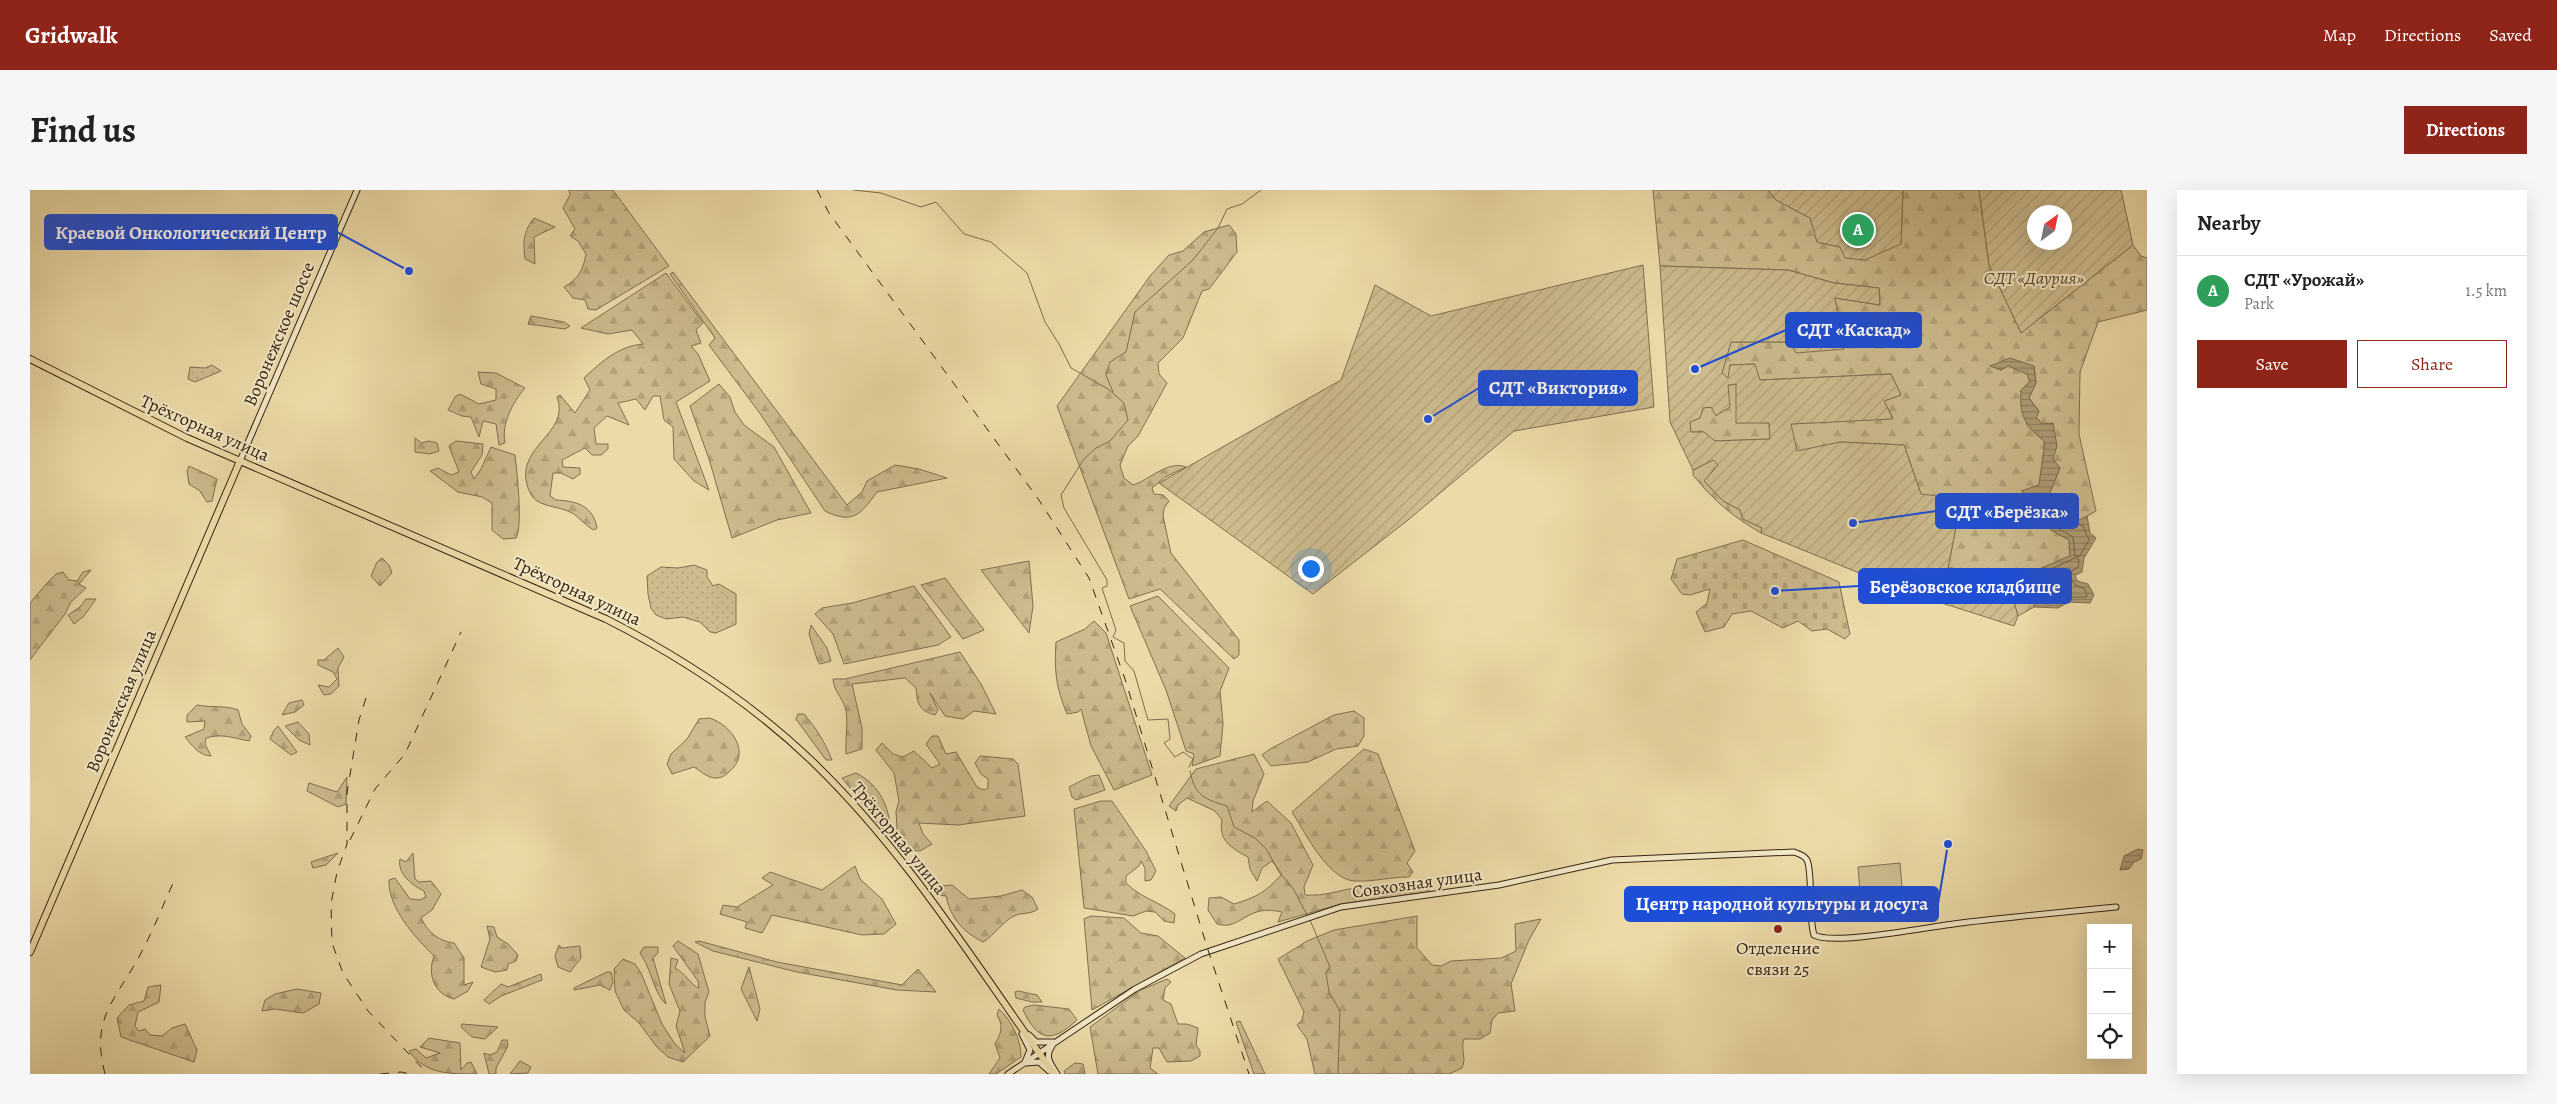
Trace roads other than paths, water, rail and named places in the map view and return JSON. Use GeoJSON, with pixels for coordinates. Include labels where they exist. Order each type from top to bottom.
{"type":"FeatureCollection","features":[{"type":"Feature","properties":{"kind":"highway","name":"Трёхгорная улица"},"geometry":{"type":"LineString","coordinates":[[30,359],[135,413],[240,461],[606,619],[674,656],[736,699],[766,721],[813,762],[871,823],[914,877],[1054,1074]]}},
{"type":"Feature","properties":{"kind":"highway","name":"Воронежская улица"},"geometry":{"type":"LineString","coordinates":[[30,952],[240,461]]}},
{"type":"Feature","properties":{"kind":"main road","name":"Воронежское шоссе"},"geometry":{"type":"LineString","coordinates":[[240,461],[357,190]]}},
{"type":"Feature","properties":{"kind":"main road","name":"Совхозная улица"},"geometry":{"type":"LineString","coordinates":[[1023,1064],[1135,988],[1208,950],[1341,907],[1499,885],[1604,862],[1635,858],[1794,852],[1806,859],[1811,925],[1814,935],[1819,938],[1856,937],[1952,924],[2116,908]]}},
{"type":"Feature","properties":{"kind":"main road"},"geometry":{"type":"LineString","coordinates":[[1002,1001],[1032,1039],[1046,1044],[1058,1041]]}},
{"type":"Feature","properties":{"kind":"main road"},"geometry":{"type":"LineString","coordinates":[[1002,1001],[1028,1043],[1029,1055],[1023,1064],[1008,1074]]}},
{"type":"Feature","properties":{"kind":"main road"},"geometry":{"type":"LineString","coordinates":[[1054,1074],[1048,1053],[1058,1041]]}},
{"type":"Feature","properties":{"kind":"main road"},"geometry":{"type":"LineString","coordinates":[[1023,1064],[1039,1062],[1054,1074]]}},
{"type":"Feature","properties":{"kind":"water"},"geometry":{"type":"Polygon","coordinates":[[[2010,358],[2034,366],[2036,383],[2029,398],[2039,412],[2036,417],[2042,424],[2053,423],[2057,446],[2053,459],[2060,468],[2049,495],[2053,508],[2080,520],[2087,516],[2090,533],[2096,538],[2084,558],[2082,572],[2075,575],[2077,581],[2088,584],[2094,595],[2090,603],[2069,602],[2058,608],[2034,607],[2030,573],[2070,556],[2069,540],[2051,530],[2037,514],[2038,502],[2021,491],[2039,485],[2045,442],[2028,425],[2022,414],[2021,390],[2030,382],[2027,374],[2008,366],[2001,370],[1990,366],[2010,358]]]}},
{"type":"Feature","properties":{"kind":"water"},"geometry":{"type":"Polygon","coordinates":[[[2138,849],[2143,850],[2141,859],[2134,862],[2129,869],[2120,870],[2124,856],[2138,849]]]}},
{"type":"Feature","properties":{"kind":"waterway"},"geometry":{"type":"LineString","coordinates":[[853,190],[881,193],[921,207],[936,202],[964,234],[991,242],[1027,273],[1045,322],[1071,368],[1108,389],[1124,403],[1128,420],[1110,441],[1096,448],[1084,459],[1061,495],[1064,508],[1107,580],[1107,586],[1102,588],[1116,630],[1113,637],[1124,643],[1125,661],[1134,671],[1148,720],[1168,719],[1170,739],[1164,743],[1175,757],[1183,752],[1193,759],[1189,767]]}},
{"type":"Feature","properties":{"kind":"waterway"},"geometry":{"type":"LineString","coordinates":[[1113,392],[1106,375],[1110,362],[1126,352],[1135,312],[1193,260],[1218,228],[1227,209],[1242,204],[1261,190]]}},
{"type":"Feature","properties":{"kind":"waterway"},"geometry":{"type":"LineString","coordinates":[[1190,771],[1198,791],[1212,801],[1227,806],[1234,827],[1255,838],[1267,850],[1279,872],[1294,890],[1307,915]]}},
{"type":"Feature","properties":{"kind":"waterway"},"geometry":{"type":"LineString","coordinates":[[1310,920],[1330,967],[1326,973],[1329,992],[1340,1011],[1338,1074]]}},
{"type":"Feature","properties":{"kind":"railway"},"geometry":{"type":"LineString","coordinates":[[817,190],[829,213],[1039,500],[1089,578],[1125,679],[1208,950],[1249,1074]]}},
{"type":"Feature","properties":{"kind":"railway"},"geometry":{"type":"LineString","coordinates":[[350,840],[375,789],[405,754],[461,632]]}},
{"type":"Feature","properties":{"kind":"railway"},"geometry":{"type":"LineString","coordinates":[[366,698],[359,720],[347,793],[347,844],[337,872],[331,904],[332,943],[343,973],[368,1011],[428,1074]]}},
{"type":"Feature","properties":{"kind":"railway"},"geometry":{"type":"LineString","coordinates":[[105,1074],[101,1054],[103,1023],[114,997],[145,946],[174,881]]}},
{"type":"Feature","properties":{"kind":"railway"},"geometry":{"type":"LineString","coordinates":[[380,1074],[401,1072],[410,1074]]}},
{"type":"Feature","properties":{"kind":"place","name":"СДТ «Урожай»"},"geometry":{"type":"Point","coordinates":[1858,230]}},
{"type":"Feature","properties":{"kind":"place","name":"Краевой Онкологический Центр"},"geometry":{"type":"Point","coordinates":[409,271]}},
{"type":"Feature","properties":{"kind":"place","name":"СДТ «Каскад»"},"geometry":{"type":"Point","coordinates":[1695,369]}},
{"type":"Feature","properties":{"kind":"place","name":"СДТ «Виктория»"},"geometry":{"type":"Point","coordinates":[1428,419]}},
{"type":"Feature","properties":{"kind":"place","name":"СДТ «Берёзка»"},"geometry":{"type":"Point","coordinates":[1853,523]}},
{"type":"Feature","properties":{"kind":"place","name":"Берёзовское кладбище"},"geometry":{"type":"Point","coordinates":[1775,591]}},
{"type":"Feature","properties":{"kind":"place","name":"Центр народной культуры и досуга"},"geometry":{"type":"Point","coordinates":[1948,844]}},
{"type":"Feature","properties":{"kind":"place","name":"Отделение связи 25"},"geometry":{"type":"Point","coordinates":[1778,929]}},
{"type":"Feature","properties":{"kind":"park label","name":"СДТ «Даурия»"},"geometry":{"type":"Point","coordinates":[2034,278]}}]}
